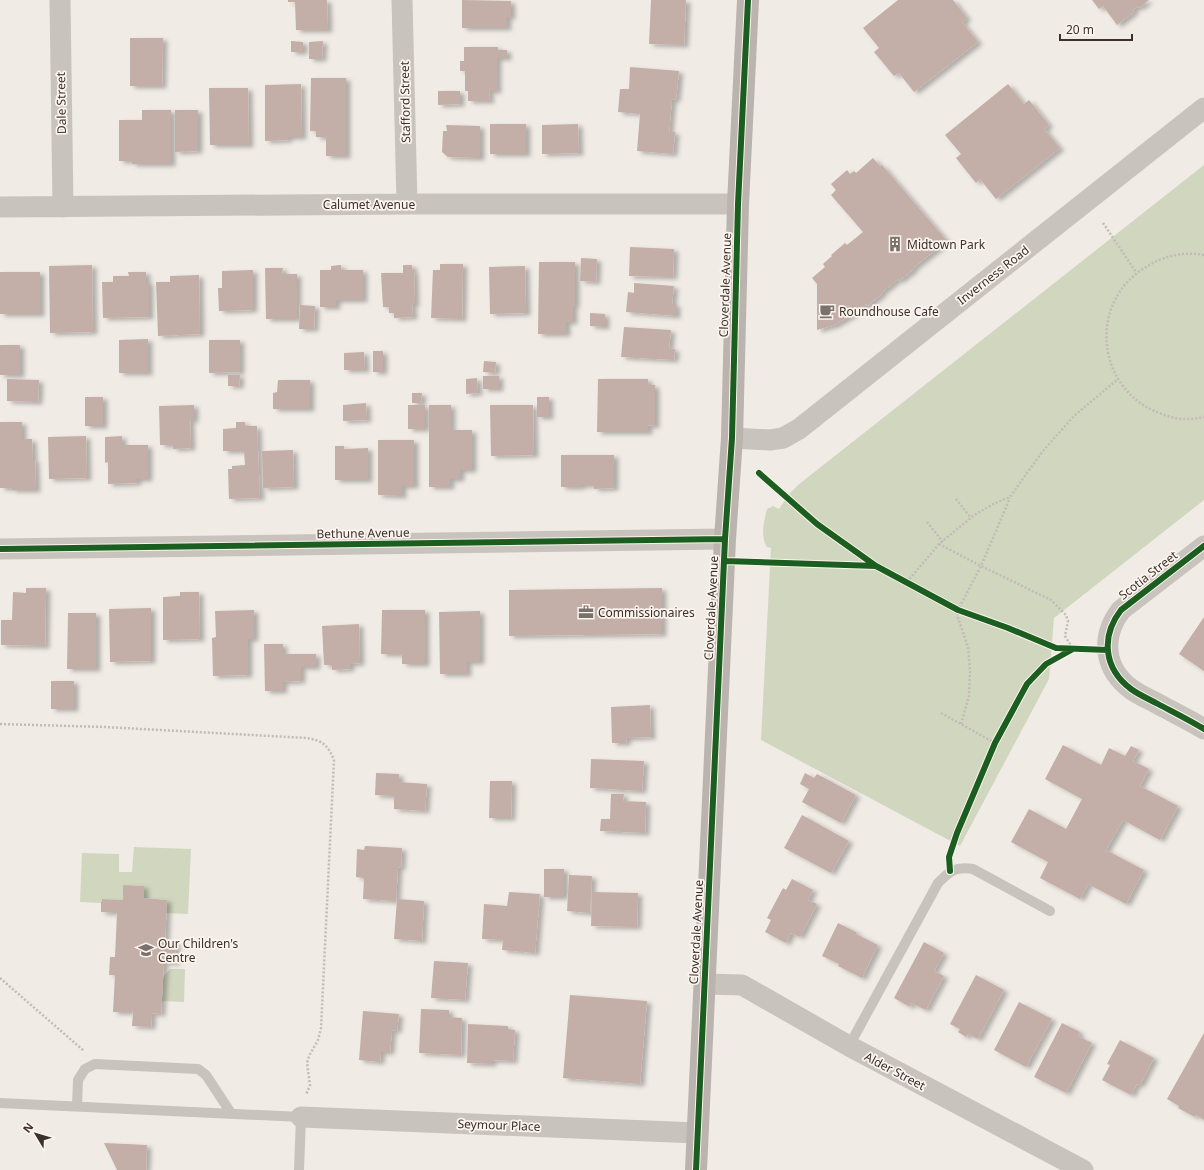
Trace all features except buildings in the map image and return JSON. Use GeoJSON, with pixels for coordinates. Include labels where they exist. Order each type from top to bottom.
{"type":"FeatureCollection","features":[{"type":"Feature","properties":{"kind":"main road","name":"Cloverdale Avenue"},"geometry":{"type":"LineString","coordinates":[[696,1170],[725,539],[732,438],[738,204],[748,0]]}},
{"type":"Feature","properties":{"kind":"street","name":"Dale Street"},"geometry":{"type":"LineString","coordinates":[[60,0],[62,207]]}},
{"type":"Feature","properties":{"kind":"street","name":"Stafford Street"},"geometry":{"type":"LineString","coordinates":[[402,0],[407,204]]}},
{"type":"Feature","properties":{"kind":"street","name":"Inverness Road"},"geometry":{"type":"LineString","coordinates":[[732,438],[770,440],[783,438],[799,429],[1204,108]]}},
{"type":"Feature","properties":{"kind":"street","name":"Calumet Avenue"},"geometry":{"type":"LineString","coordinates":[[0,207],[407,204],[738,204]]}},
{"type":"Feature","properties":{"kind":"street","name":"Bethune Avenue"},"geometry":{"type":"LineString","coordinates":[[0,549],[725,539]]}},
{"type":"Feature","properties":{"kind":"street","name":"Scotia Street"},"geometry":{"type":"LineString","coordinates":[[1108,650],[1109,633],[1116,617],[1122,610],[1204,546]]}},
{"type":"Feature","properties":{"kind":"street"},"geometry":{"type":"LineString","coordinates":[[1108,650],[1110,659],[1117,674],[1130,688],[1204,729]]}},
{"type":"Feature","properties":{"kind":"street","name":"Alder Street"},"geometry":{"type":"LineString","coordinates":[[705,984],[742,985],[850,1046],[1072,1167]]}},
{"type":"Feature","properties":{"kind":"street","name":"Seymour Place"},"geometry":{"type":"LineString","coordinates":[[296,1116],[697,1133]]}},
{"type":"Feature","properties":{"kind":"lane"},"geometry":{"type":"LineString","coordinates":[[850,1046],[938,883],[950,871],[964,868],[973,869],[1050,911]]}},
{"type":"Feature","properties":{"kind":"lane"},"geometry":{"type":"LineString","coordinates":[[77,1106],[78,1080],[86,1069],[95,1064],[198,1069],[206,1075],[231,1114]]}},
{"type":"Feature","properties":{"kind":"lane"},"geometry":{"type":"LineString","coordinates":[[0,1103],[296,1116],[298,1170]]}},
{"type":"Feature","properties":{"kind":"path"},"geometry":{"type":"LineString","coordinates":[[1103,223],[1136,272]]}},
{"type":"Feature","properties":{"kind":"path"},"geometry":{"type":"LineString","coordinates":[[1204,255],[1194,253],[1174,255],[1154,261],[1136,272],[1123,286],[1113,304],[1107,322],[1106,342],[1110,361],[1118,379],[1136,401],[1161,414],[1188,420],[1204,417]]}},
{"type":"Feature","properties":{"kind":"path"},"geometry":{"type":"LineString","coordinates":[[961,724],[969,696],[970,671],[968,647],[958,618],[958,610],[981,566],[1010,497],[1042,452],[1074,416],[1118,379]]}},
{"type":"Feature","properties":{"kind":"path"},"geometry":{"type":"LineString","coordinates":[[907,582],[940,544],[971,518],[993,504],[1010,497]]}},
{"type":"Feature","properties":{"kind":"path"},"geometry":{"type":"LineString","coordinates":[[956,499],[971,518]]}},
{"type":"Feature","properties":{"kind":"path"},"geometry":{"type":"LineString","coordinates":[[927,522],[943,542]]}},
{"type":"Feature","properties":{"kind":"path"},"geometry":{"type":"LineString","coordinates":[[940,544],[1051,600],[1066,615],[1068,621],[1066,636],[1070,649],[1108,650]]}},
{"type":"Feature","properties":{"kind":"path"},"geometry":{"type":"LineString","coordinates":[[901,579],[913,586]]}},
{"type":"Feature","properties":{"kind":"path"},"geometry":{"type":"LineString","coordinates":[[951,606],[965,612]]}},
{"type":"Feature","properties":{"kind":"path"},"geometry":{"type":"LineString","coordinates":[[941,713],[995,743]]}},
{"type":"Feature","properties":{"kind":"path"},"geometry":{"type":"LineString","coordinates":[[0,724],[105,727],[307,738],[318,740],[330,751],[334,760],[321,1028],[318,1040],[309,1056],[307,1063],[310,1085],[296,1116]]}},
{"type":"Feature","properties":{"kind":"path"},"geometry":{"type":"LineString","coordinates":[[0,978],[91,1057],[95,1064]]}},
{"type":"Feature","properties":{"kind":"green space"},"geometry":{"type":"Polygon","coordinates":[[[1204,165],[1204,500],[1054,618],[1049,679],[960,846],[761,740],[771,548],[767,547],[763,533],[767,509],[773,506],[779,509],[789,494],[798,485],[1204,165]]]}},
{"type":"Feature","properties":{"kind":"green space"},"geometry":{"type":"Polygon","coordinates":[[[134,847],[191,849],[188,914],[166,913],[167,900],[144,898],[144,886],[123,885],[123,900],[102,899],[101,903],[80,902],[82,853],[119,854],[119,872],[132,872],[134,847]]]}},
{"type":"Feature","properties":{"kind":"green space"},"geometry":{"type":"Polygon","coordinates":[[[170,969],[185,969],[184,1002],[162,1001],[163,977],[170,969]]]}},
{"type":"Feature","properties":{"kind":"cycle path"},"geometry":{"type":"LineString","coordinates":[[696,1170],[725,539],[732,438],[738,204],[748,0]]}},
{"type":"Feature","properties":{"kind":"cycle path"},"geometry":{"type":"LineString","coordinates":[[759,473],[817,524],[876,566]]}},
{"type":"Feature","properties":{"kind":"cycle path"},"geometry":{"type":"LineString","coordinates":[[0,549],[725,539]]}},
{"type":"Feature","properties":{"kind":"cycle path"},"geometry":{"type":"LineString","coordinates":[[1204,546],[1121,610],[1110,630],[1108,641],[1110,662],[1122,681],[1137,693],[1204,729]]}},
{"type":"Feature","properties":{"kind":"cycle path"},"geometry":{"type":"LineString","coordinates":[[725,561],[876,566],[958,610],[1008,628],[1056,648],[1108,650]]}},
{"type":"Feature","properties":{"kind":"cycle path"},"geometry":{"type":"LineString","coordinates":[[950,871],[949,857],[957,833],[995,743],[1027,684],[1046,664],[1073,649]]}},
{"type":"Feature","properties":{"kind":"place","name":"Midtown Park"},"geometry":{"type":"Point","coordinates":[895,244]}},
{"type":"Feature","properties":{"kind":"place","name":"Roundhouse Cafe"},"geometry":{"type":"Point","coordinates":[827,311]}},
{"type":"Feature","properties":{"kind":"place","name":"Commissionaires"},"geometry":{"type":"Point","coordinates":[586,612]}},
{"type":"Feature","properties":{"kind":"place","name":"Our Children's Centre"},"geometry":{"type":"Point","coordinates":[146,950]}}]}
